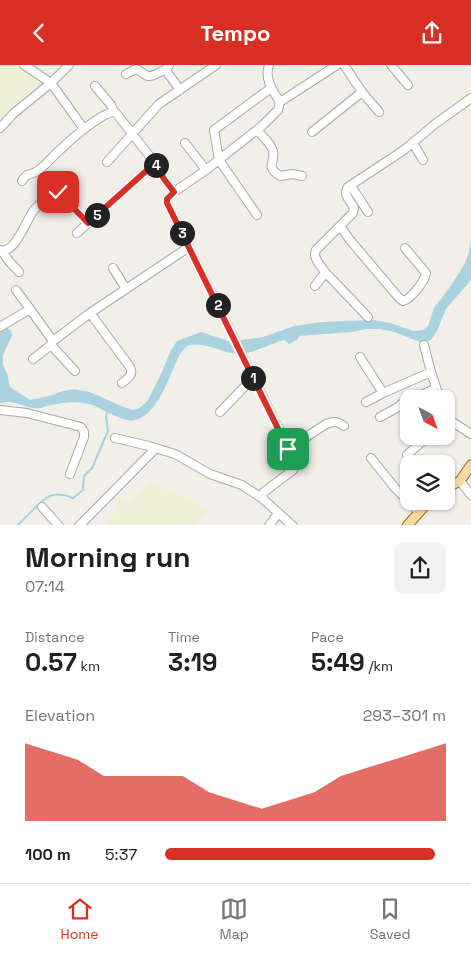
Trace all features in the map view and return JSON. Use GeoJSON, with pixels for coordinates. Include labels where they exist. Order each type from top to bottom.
{"type":"FeatureCollection","features":[{"type":"Feature","properties":{"kind":"main road"},"geometry":{"type":"LineString","coordinates":[[455,484],[460,481],[471,465]]}},
{"type":"Feature","properties":{"kind":"main road"},"geometry":{"type":"LineString","coordinates":[[406,525],[419,512]]}},
{"type":"Feature","properties":{"kind":"street"},"geometry":{"type":"LineString","coordinates":[[24,65],[52,83],[84,129]]}},
{"type":"Feature","properties":{"kind":"street"},"geometry":{"type":"LineString","coordinates":[[0,128],[14,113],[52,83],[69,65]]}},
{"type":"Feature","properties":{"kind":"street"},"geometry":{"type":"LineString","coordinates":[[107,162],[159,104],[216,65]]}},
{"type":"Feature","properties":{"kind":"street"},"geometry":{"type":"LineString","coordinates":[[263,499],[262,495],[264,492],[293,470],[294,465],[288,449],[167,203],[167,199],[275,115],[280,102],[271,87],[267,73],[269,65]]}},
{"type":"Feature","properties":{"kind":"street"},"geometry":{"type":"LineString","coordinates":[[280,102],[337,65]]}},
{"type":"Feature","properties":{"kind":"street"},"geometry":{"type":"LineString","coordinates":[[344,65],[362,92],[379,112]]}},
{"type":"Feature","properties":{"kind":"street"},"geometry":{"type":"LineString","coordinates":[[391,65],[408,85]]}},
{"type":"Feature","properties":{"kind":"street"},"geometry":{"type":"LineString","coordinates":[[126,74],[140,69],[151,76],[168,67],[180,89]]}},
{"type":"Feature","properties":{"kind":"street"},"geometry":{"type":"LineString","coordinates":[[95,85],[155,163],[174,192]]}},
{"type":"Feature","properties":{"kind":"street"},"geometry":{"type":"LineString","coordinates":[[257,215],[219,160],[214,130],[271,87]]}},
{"type":"Feature","properties":{"kind":"street"},"geometry":{"type":"LineString","coordinates":[[312,132],[362,92]]}},
{"type":"Feature","properties":{"kind":"street"},"geometry":{"type":"LineString","coordinates":[[368,317],[324,271],[315,258],[314,253],[353,213],[354,208],[346,195],[346,190],[413,143],[435,124],[471,98]]}},
{"type":"Feature","properties":{"kind":"street"},"geometry":{"type":"LineString","coordinates":[[22,181],[27,174],[38,171],[84,129],[107,113],[114,112]]}},
{"type":"Feature","properties":{"kind":"street"},"geometry":{"type":"LineString","coordinates":[[257,130],[272,150],[272,169],[280,176],[293,174],[302,177]]}},
{"type":"Feature","properties":{"kind":"street"},"geometry":{"type":"LineString","coordinates":[[184,143],[206,170]]}},
{"type":"Feature","properties":{"kind":"street"},"geometry":{"type":"LineString","coordinates":[[413,143],[423,160]]}},
{"type":"Feature","properties":{"kind":"street"},"geometry":{"type":"LineString","coordinates":[[77,233],[155,163]]}},
{"type":"Feature","properties":{"kind":"street"},"geometry":{"type":"LineString","coordinates":[[351,186],[368,212]]}},
{"type":"Feature","properties":{"kind":"street"},"geometry":{"type":"LineString","coordinates":[[1,250],[6,251],[13,245],[35,208],[56,192],[88,223]]}},
{"type":"Feature","properties":{"kind":"street"},"geometry":{"type":"LineString","coordinates":[[340,227],[361,254],[403,301],[409,298],[426,273],[405,248]]}},
{"type":"Feature","properties":{"kind":"street"},"geometry":{"type":"LineString","coordinates":[[33,359],[90,313],[189,247]]}},
{"type":"Feature","properties":{"kind":"street"},"geometry":{"type":"LineString","coordinates":[[1,250],[19,272]]}},
{"type":"Feature","properties":{"kind":"street"},"geometry":{"type":"LineString","coordinates":[[113,268],[126,289]]}},
{"type":"Feature","properties":{"kind":"street"},"geometry":{"type":"LineString","coordinates":[[315,286],[324,274],[324,271]]}},
{"type":"Feature","properties":{"kind":"street"},"geometry":{"type":"LineString","coordinates":[[16,290],[52,343],[75,371]]}},
{"type":"Feature","properties":{"kind":"street"},"geometry":{"type":"LineString","coordinates":[[0,327],[30,309]]}},
{"type":"Feature","properties":{"kind":"street"},"geometry":{"type":"LineString","coordinates":[[90,313],[132,371],[131,377],[122,383]]}},
{"type":"Feature","properties":{"kind":"street"},"geometry":{"type":"LineString","coordinates":[[424,345],[436,388],[432,390]]}},
{"type":"Feature","properties":{"kind":"street"},"geometry":{"type":"LineString","coordinates":[[360,357],[383,393]]}},
{"type":"Feature","properties":{"kind":"street"},"geometry":{"type":"LineString","coordinates":[[366,403],[383,393],[431,372]]}},
{"type":"Feature","properties":{"kind":"street"},"geometry":{"type":"LineString","coordinates":[[220,412],[253,378]]}},
{"type":"Feature","properties":{"kind":"street"},"geometry":{"type":"LineString","coordinates":[[380,417],[400,405]]}},
{"type":"Feature","properties":{"kind":"street"},"geometry":{"type":"LineString","coordinates":[[0,410],[27,413],[81,427],[84,437],[70,474]]}},
{"type":"Feature","properties":{"kind":"street"},"geometry":{"type":"LineString","coordinates":[[288,449],[333,421],[338,422],[344,427]]}},
{"type":"Feature","properties":{"kind":"street"},"geometry":{"type":"LineString","coordinates":[[455,423],[471,434]]}},
{"type":"Feature","properties":{"kind":"street"},"geometry":{"type":"LineString","coordinates":[[115,438],[175,454],[210,474],[242,485],[263,499],[293,525]]}},
{"type":"Feature","properties":{"kind":"street"},"geometry":{"type":"LineString","coordinates":[[407,455],[418,445]]}},
{"type":"Feature","properties":{"kind":"street"},"geometry":{"type":"LineString","coordinates":[[79,525],[156,448]]}},
{"type":"Feature","properties":{"kind":"street"},"geometry":{"type":"LineString","coordinates":[[371,458],[419,512]]}},
{"type":"Feature","properties":{"kind":"street"},"geometry":{"type":"LineString","coordinates":[[460,481],[471,495]]}},
{"type":"Feature","properties":{"kind":"street"},"geometry":{"type":"LineString","coordinates":[[42,507],[59,525]]}},
{"type":"Feature","properties":{"kind":"street"},"geometry":{"type":"LineString","coordinates":[[269,525],[278,513]]}},
{"type":"Feature","properties":{"kind":"green space"},"geometry":{"type":"Polygon","coordinates":[[[0,65],[15,65],[42,80],[0,119],[0,65]]]}},
{"type":"Feature","properties":{"kind":"green space"},"geometry":{"type":"Polygon","coordinates":[[[150,481],[209,509],[194,525],[106,525],[117,507],[113,497],[130,501],[150,481]]]}},
{"type":"Feature","properties":{"kind":"water"},"geometry":{"type":"Polygon","coordinates":[[[471,239],[471,280],[446,309],[431,340],[420,342],[394,332],[366,329],[352,332],[299,336],[297,340],[289,344],[284,340],[257,350],[237,354],[208,346],[190,345],[180,354],[164,390],[154,406],[149,412],[135,420],[124,419],[80,402],[61,403],[41,408],[10,402],[0,403],[0,320],[11,331],[12,336],[3,355],[3,365],[10,387],[30,400],[70,390],[86,391],[134,410],[141,407],[148,400],[177,341],[201,332],[233,344],[242,340],[263,337],[294,326],[322,322],[373,320],[390,323],[414,331],[423,330],[428,326],[434,308],[464,265],[471,239]]]}},
{"type":"Feature","properties":{"kind":"waterway"},"geometry":{"type":"LineString","coordinates":[[18,525],[47,498],[53,495],[65,495],[73,498],[83,490],[84,476],[92,468],[108,431],[106,416],[108,411]]}},
{"type":"Feature","properties":{"kind":"route"},"geometry":{"type":"LineString","coordinates":[[58,192],[88,223],[155,163],[174,192],[167,199],[167,203],[288,449]]}}]}
